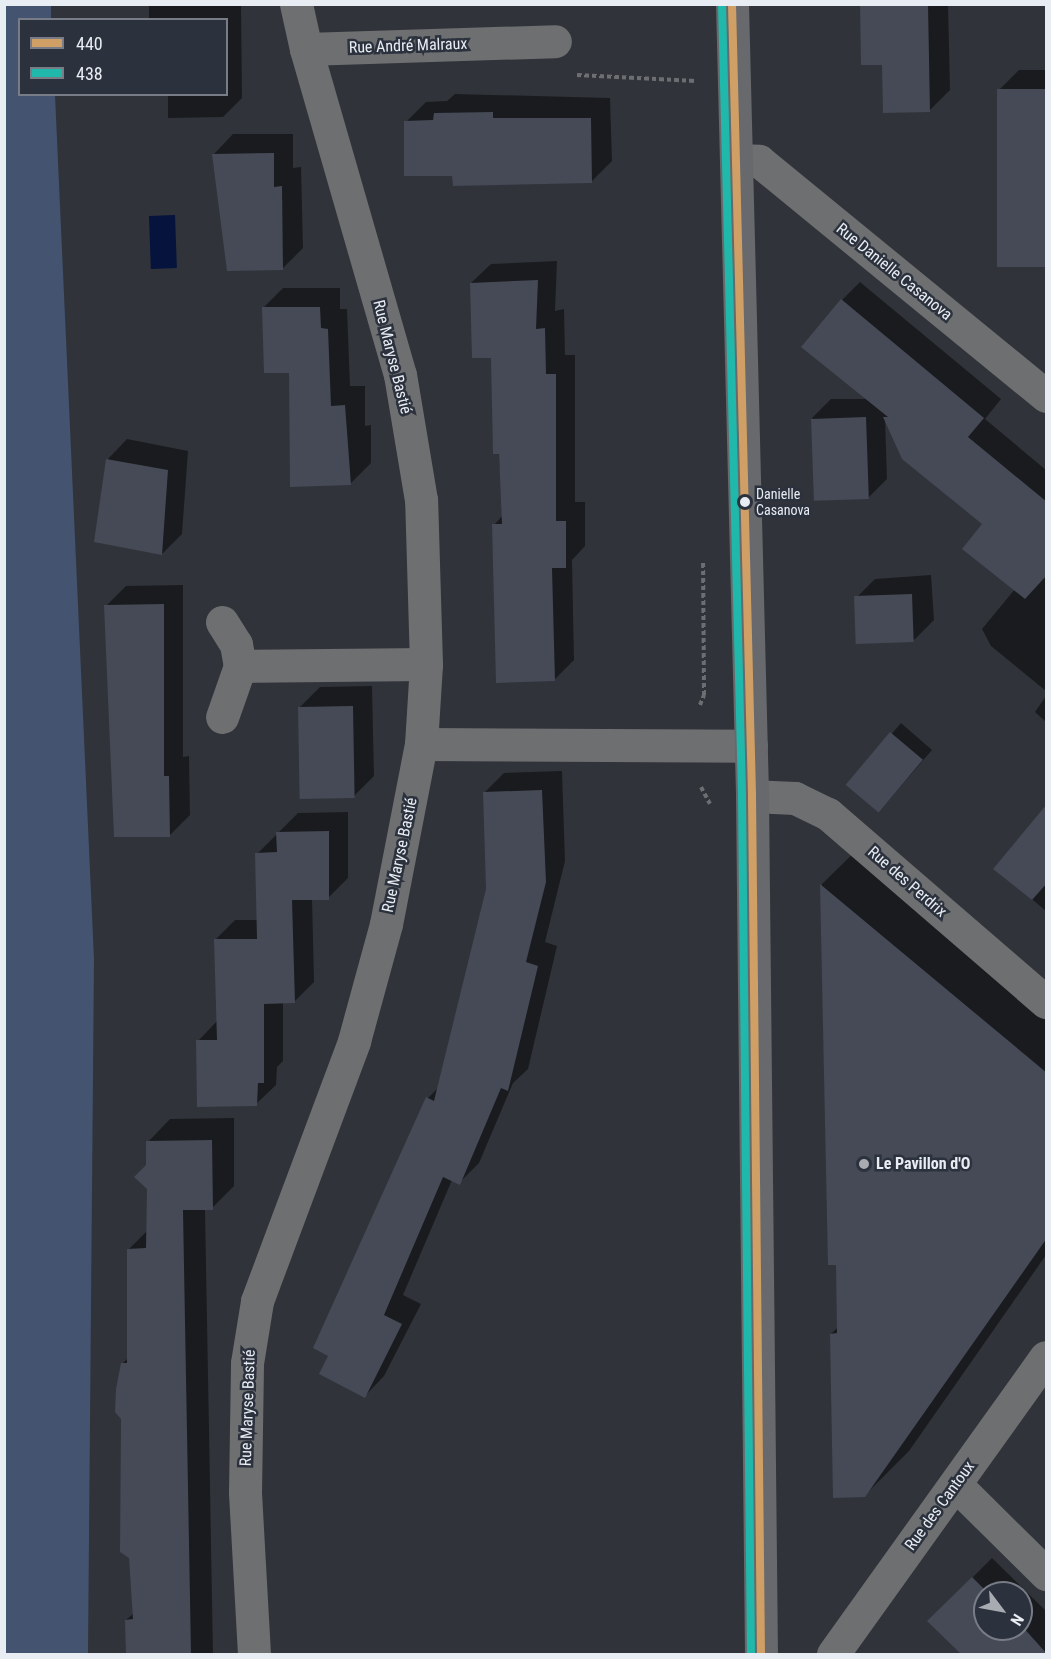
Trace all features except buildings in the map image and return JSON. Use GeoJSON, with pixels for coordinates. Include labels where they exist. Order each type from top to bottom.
{"type":"FeatureCollection","features":[{"type":"Feature","properties":{"kind":"main road"},"geometry":{"type":"LineString","coordinates":[[732,4],[752,796],[761,1654]]}},
{"type":"Feature","properties":{"kind":"street"},"geometry":{"type":"LineString","coordinates":[[296,4],[306,49]]}},
{"type":"Feature","properties":{"kind":"street","name":"Rue André Malraux"},"geometry":{"type":"LineString","coordinates":[[306,49],[555,41]]}},
{"type":"Feature","properties":{"kind":"street","name":"Rue Maryse Bastié"},"geometry":{"type":"LineString","coordinates":[[254,1654],[245,1492],[247,1363],[257,1301],[354,1041],[388,912],[421,744],[426,664],[421,500],[400,375],[306,49]]}},
{"type":"Feature","properties":{"kind":"street","name":"Rue Danielle Casanova"},"geometry":{"type":"LineString","coordinates":[[736,160],[759,161],[1047,396]]}},
{"type":"Feature","properties":{"kind":"street"},"geometry":{"type":"LineString","coordinates":[[222,622],[236,645],[240,666],[222,717]]}},
{"type":"Feature","properties":{"kind":"street"},"geometry":{"type":"LineString","coordinates":[[240,666],[426,664]]}},
{"type":"Feature","properties":{"kind":"street"},"geometry":{"type":"LineString","coordinates":[[421,744],[751,746]]}},
{"type":"Feature","properties":{"kind":"street","name":"Rue des Perdrix"},"geometry":{"type":"LineString","coordinates":[[752,796],[795,798],[828,814],[1047,1002]]}},
{"type":"Feature","properties":{"kind":"street","name":"Rue des Cantoux"},"geometry":{"type":"LineString","coordinates":[[833,1654],[1047,1357]]}},
{"type":"Feature","properties":{"kind":"street"},"geometry":{"type":"LineString","coordinates":[[956,1485],[1047,1574]]}},
{"type":"Feature","properties":{"kind":"path"},"geometry":{"type":"LineString","coordinates":[[555,41],[566,74],[699,81]]}},
{"type":"Feature","properties":{"kind":"shaded area"},"geometry":{"type":"Polygon","coordinates":[[[4,5],[51,5],[51,18],[18,18],[18,96],[55,96],[94,959],[88,1654],[5,1654],[4,5]]]}},
{"type":"Feature","properties":{"kind":"water"},"geometry":{"type":"Polygon","coordinates":[[[175,215],[177,268],[151,269],[149,216],[175,215]]]}},
{"type":"Feature","properties":{"kind":"transit line","name":"438"},"geometry":{"type":"LineString","coordinates":[[722,4],[742,796],[751,1654]]}},
{"type":"Feature","properties":{"kind":"transit line","name":"440"},"geometry":{"type":"LineString","coordinates":[[732,4],[752,796],[761,1654]]}},
{"type":"Feature","properties":{"kind":"place","name":"Danielle Casanova"},"geometry":{"type":"Point","coordinates":[745,502]}},
{"type":"Feature","properties":{"kind":"place","name":"Le Pavillon d'O"},"geometry":{"type":"Point","coordinates":[864,1164]}}]}
